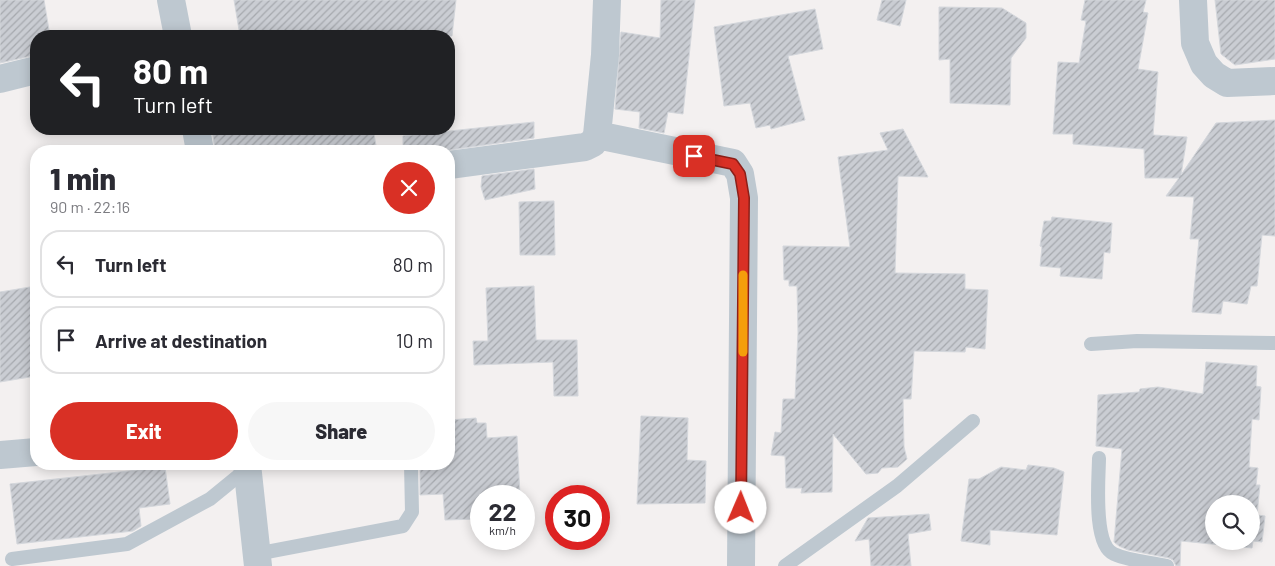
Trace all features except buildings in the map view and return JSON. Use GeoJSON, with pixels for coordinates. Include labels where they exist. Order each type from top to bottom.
{"type":"FeatureCollection","features":[{"type":"Feature","properties":{"kind":"street"},"geometry":{"type":"LineString","coordinates":[[171,0],[177,30]]}},
{"type":"Feature","properties":{"kind":"street"},"geometry":{"type":"LineString","coordinates":[[455,164],[585,147],[593,143],[597,136],[605,55],[607,0]]}},
{"type":"Feature","properties":{"kind":"street"},"geometry":{"type":"LineString","coordinates":[[1192,0],[1195,43],[1204,64],[1214,75],[1227,83],[1275,81]]}},
{"type":"Feature","properties":{"kind":"street"},"geometry":{"type":"LineString","coordinates":[[0,79],[30,72]]}},
{"type":"Feature","properties":{"kind":"street"},"geometry":{"type":"LineString","coordinates":[[597,136],[733,164],[740,174],[744,198],[741,566]]}},
{"type":"Feature","properties":{"kind":"street"},"geometry":{"type":"LineString","coordinates":[[0,455],[30,452]]}},
{"type":"Feature","properties":{"kind":"street"},"geometry":{"type":"LineString","coordinates":[[248,470],[257,560]]}},
{"type":"Feature","properties":{"kind":"lane"},"geometry":{"type":"LineString","coordinates":[[1091,344],[1137,341],[1275,343]]}},
{"type":"Feature","properties":{"kind":"lane"},"geometry":{"type":"LineString","coordinates":[[785,566],[897,486],[973,421]]}},
{"type":"Feature","properties":{"kind":"lane"},"geometry":{"type":"LineString","coordinates":[[1100,458],[1098,517],[1105,545],[1112,554],[1167,566]]}},
{"type":"Feature","properties":{"kind":"lane"},"geometry":{"type":"LineString","coordinates":[[12,559],[127,544],[210,499],[243,470]]}},
{"type":"Feature","properties":{"kind":"lane"},"geometry":{"type":"LineString","coordinates":[[257,560],[403,526],[412,512],[411,470]]}},
{"type":"Feature","properties":{"kind":"slow traffic"},"geometry":{"type":"LineString","coordinates":[[743,275],[743,352]]}},
{"type":"Feature","properties":{"kind":"route"},"geometry":{"type":"LineString","coordinates":[[694,156],[733,164],[740,174],[744,198],[741,508]]}}]}
